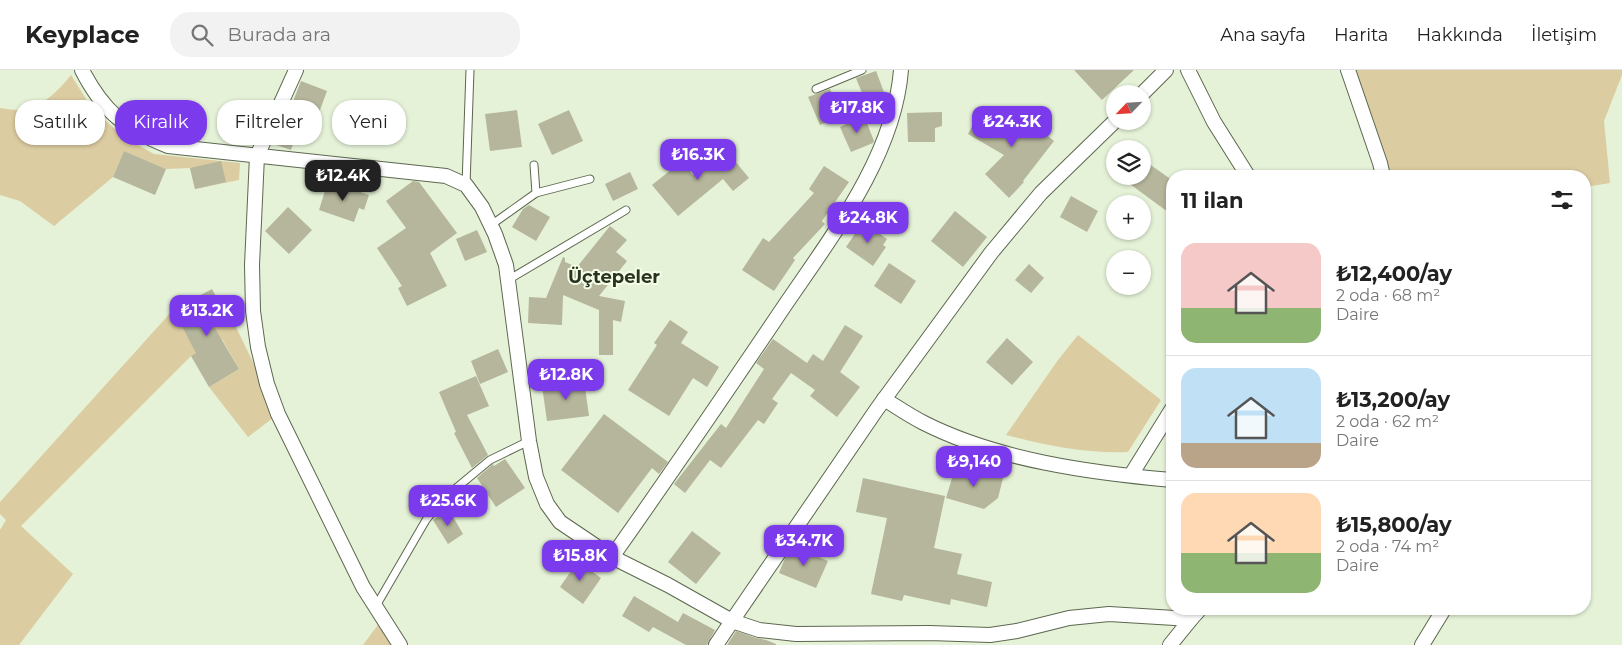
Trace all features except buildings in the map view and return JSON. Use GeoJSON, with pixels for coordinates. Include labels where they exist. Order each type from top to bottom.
{"type":"FeatureCollection","features":[{"type":"Feature","properties":{"kind":"street"},"geometry":{"type":"LineString","coordinates":[[82,70],[92,90],[124,124],[144,137],[168,146],[446,176],[466,185],[482,207],[506,265],[529,441],[536,477],[547,504],[560,522],[612,557],[668,585],[732,621],[759,630],[796,634],[929,633],[990,636],[1069,618],[1108,614],[1166,614]]}},
{"type":"Feature","properties":{"kind":"street"},"geometry":{"type":"LineString","coordinates":[[296,70],[257,156],[252,266],[253,311],[258,346],[267,384],[286,430],[363,587],[400,645]]}},
{"type":"Feature","properties":{"kind":"street"},"geometry":{"type":"LineString","coordinates":[[612,557],[699,433],[852,206],[876,157],[892,118],[900,84],[901,70]]}},
{"type":"Feature","properties":{"kind":"street"},"geometry":{"type":"LineString","coordinates":[[1151,85],[1166,70]]}},
{"type":"Feature","properties":{"kind":"street"},"geometry":{"type":"LineString","coordinates":[[1188,70],[1214,122],[1244,170]]}},
{"type":"Feature","properties":{"kind":"street"},"geometry":{"type":"LineString","coordinates":[[1348,70],[1382,170]]}},
{"type":"Feature","properties":{"kind":"street"},"geometry":{"type":"LineString","coordinates":[[716,645],[884,399],[991,253],[1035,200],[1106,130]]}},
{"type":"Feature","properties":{"kind":"street"},"geometry":{"type":"LineString","coordinates":[[884,399],[924,423],[969,442],[1017,457],[1093,471],[1166,479]]}},
{"type":"Feature","properties":{"kind":"street"},"geometry":{"type":"LineString","coordinates":[[1131,476],[1166,418]]}},
{"type":"Feature","properties":{"kind":"street"},"geometry":{"type":"LineString","coordinates":[[1170,645],[1195,615]]}},
{"type":"Feature","properties":{"kind":"street"},"geometry":{"type":"LineString","coordinates":[[1422,645],[1440,615]]}},
{"type":"Feature","properties":{"kind":"lane"},"geometry":{"type":"LineString","coordinates":[[466,185],[470,70]]}},
{"type":"Feature","properties":{"kind":"lane"},"geometry":{"type":"LineString","coordinates":[[816,89],[862,70]]}},
{"type":"Feature","properties":{"kind":"lane"},"geometry":{"type":"LineString","coordinates":[[534,164],[536,193]]}},
{"type":"Feature","properties":{"kind":"lane"},"geometry":{"type":"LineString","coordinates":[[491,225],[536,193],[590,179]]}},
{"type":"Feature","properties":{"kind":"lane"},"geometry":{"type":"LineString","coordinates":[[508,280],[626,210]]}},
{"type":"Feature","properties":{"kind":"lane"},"geometry":{"type":"LineString","coordinates":[[375,607],[426,520],[443,498],[490,460],[529,441]]}},
{"type":"Feature","properties":{"kind":"shaded area"},"geometry":{"type":"Polygon","coordinates":[[[1348,70],[1622,70],[1622,75],[1604,121],[1610,183],[1591,186],[1591,170],[1381,170],[1348,70]]]}},
{"type":"Feature","properties":{"kind":"shaded area"},"geometry":{"type":"Polygon","coordinates":[[[71,75],[87,100],[46,100],[61,87],[71,75]]]}},
{"type":"Feature","properties":{"kind":"shaded area"},"geometry":{"type":"Polygon","coordinates":[[[0,108],[15,110],[15,145],[105,145],[105,120],[115,129],[115,145],[138,145],[154,154],[240,163],[239,180],[195,189],[190,168],[166,169],[124,151],[113,177],[54,226],[20,201],[0,195],[0,108]]]}},
{"type":"Feature","properties":{"kind":"shaded area"},"geometry":{"type":"Polygon","coordinates":[[[173,310],[188,338],[236,312],[235,325],[278,414],[248,437],[209,387],[239,369],[222,339],[191,356],[21,526],[73,574],[19,645],[0,645],[0,530],[6,520],[0,514],[0,502],[173,310]]]}},
{"type":"Feature","properties":{"kind":"shaded area"},"geometry":{"type":"Polygon","coordinates":[[[1078,335],[1161,400],[1128,452],[1097,452],[1066,448],[1006,435],[1058,360],[1078,335]]]}},
{"type":"Feature","properties":{"kind":"shaded area"},"geometry":{"type":"Polygon","coordinates":[[[383,618],[400,645],[363,645],[383,618]]]}},
{"type":"Feature","properties":{"kind":"district","name":"Üçtepeler"},"geometry":{"type":"Point","coordinates":[614,277]}}]}
